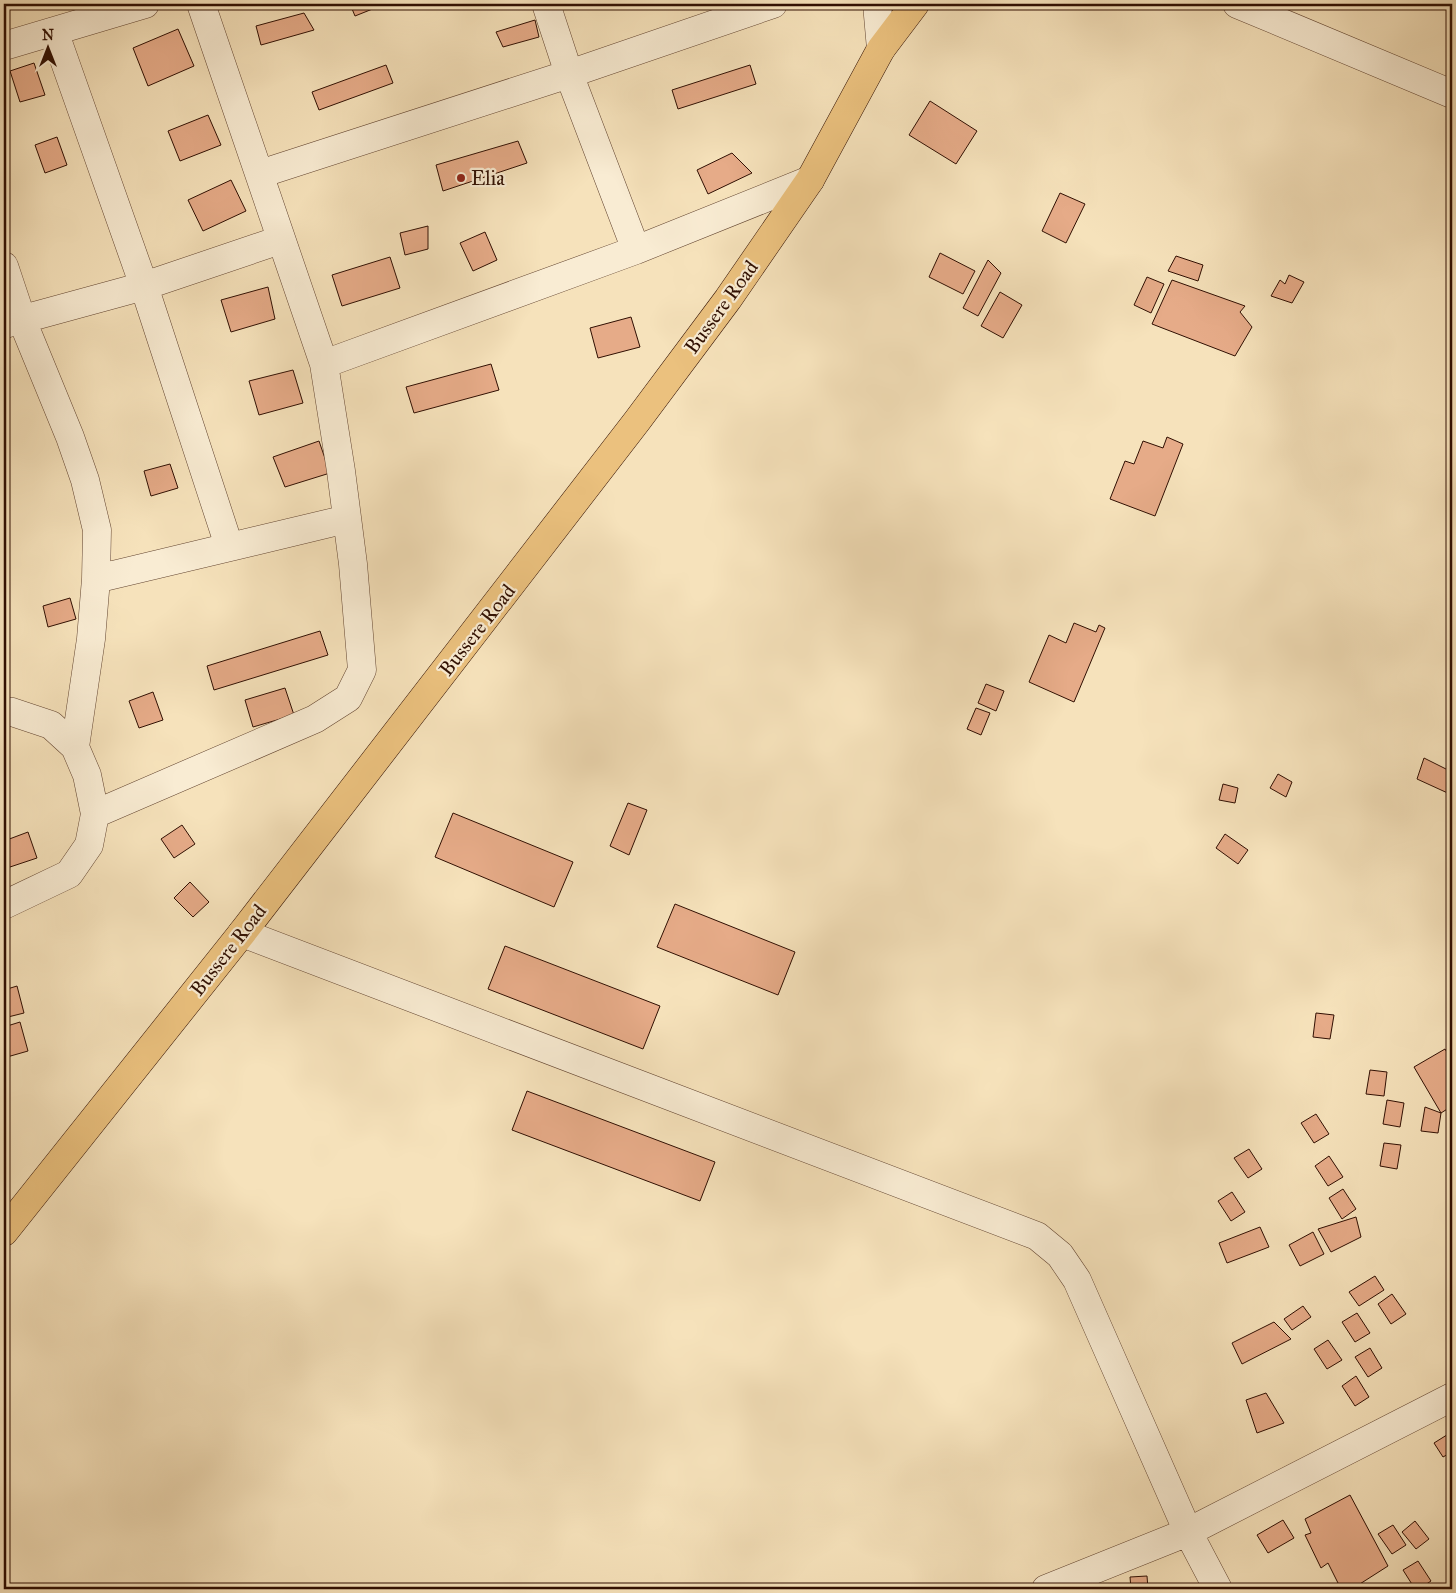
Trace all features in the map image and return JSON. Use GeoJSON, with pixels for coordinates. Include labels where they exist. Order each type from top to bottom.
{"type":"FeatureCollection","features":[{"type":"Feature","properties":{"kind":"main road","name":"Bussere Road"},"geometry":{"type":"LineString","coordinates":[[4,1232],[242,933],[643,414],[728,299],[810,180],[881,49],[915,4]]}},
{"type":"Feature","properties":{"kind":"street"},"geometry":{"type":"LineString","coordinates":[[4,46],[145,4]]}},
{"type":"Feature","properties":{"kind":"street"},"geometry":{"type":"LineString","coordinates":[[95,814],[315,719],[348,698],[362,670],[360,633],[347,519],[324,364],[200,4]]}},
{"type":"Feature","properties":{"kind":"street"},"geometry":{"type":"LineString","coordinates":[[546,4],[569,74],[636,250]]}},
{"type":"Feature","properties":{"kind":"street"},"geometry":{"type":"LineString","coordinates":[[260,174],[569,74],[773,4]]}},
{"type":"Feature","properties":{"kind":"street"},"geometry":{"type":"LineString","coordinates":[[877,4],[881,49]]}},
{"type":"Feature","properties":{"kind":"street"},"geometry":{"type":"LineString","coordinates":[[1237,4],[1452,94]]}},
{"type":"Feature","properties":{"kind":"street"},"geometry":{"type":"LineString","coordinates":[[54,31],[144,286],[229,546]]}},
{"type":"Feature","properties":{"kind":"street"},"geometry":{"type":"LineString","coordinates":[[324,364],[636,250],[810,180]]}},
{"type":"Feature","properties":{"kind":"street"},"geometry":{"type":"LineString","coordinates":[[13,322],[144,286],[280,240]]}},
{"type":"Feature","properties":{"kind":"street"},"geometry":{"type":"LineString","coordinates":[[4,266],[13,322],[70,437],[85,480],[97,530],[96,580],[91,639],[75,747]]}},
{"type":"Feature","properties":{"kind":"street"},"geometry":{"type":"LineString","coordinates":[[96,580],[229,546],[347,519]]}},
{"type":"Feature","properties":{"kind":"street"},"geometry":{"type":"LineString","coordinates":[[4,711],[52,725],[75,747],[88,775],[95,814],[89,845],[69,874],[4,905]]}},
{"type":"Feature","properties":{"kind":"street"},"geometry":{"type":"LineString","coordinates":[[242,933],[1037,1236],[1060,1255],[1077,1280],[1188,1532],[1218,1589]]}},
{"type":"Feature","properties":{"kind":"street"},"geometry":{"type":"LineString","coordinates":[[1046,1589],[1188,1532],[1452,1397]]}},
{"type":"Feature","properties":{"kind":"building"},"geometry":{"type":"Polygon","coordinates":[[[350,4],[385,4],[355,16],[350,4]]]}},
{"type":"Feature","properties":{"kind":"building"},"geometry":{"type":"Polygon","coordinates":[[[1425,4],[1452,4],[1452,11],[1425,4]]]}},
{"type":"Feature","properties":{"kind":"building"},"geometry":{"type":"Polygon","coordinates":[[[304,13],[314,30],[261,45],[256,26],[304,13]]]}},
{"type":"Feature","properties":{"kind":"building"},"geometry":{"type":"Polygon","coordinates":[[[535,20],[539,37],[503,47],[496,32],[535,20]]]}},
{"type":"Feature","properties":{"kind":"building"},"geometry":{"type":"Polygon","coordinates":[[[178,29],[194,66],[148,86],[133,48],[178,29]]]}},
{"type":"Feature","properties":{"kind":"building"},"geometry":{"type":"Polygon","coordinates":[[[34,63],[45,95],[20,102],[10,71],[34,63]]]}},
{"type":"Feature","properties":{"kind":"building"},"geometry":{"type":"Polygon","coordinates":[[[386,65],[393,83],[319,110],[312,92],[386,65]]]}},
{"type":"Feature","properties":{"kind":"building"},"geometry":{"type":"Polygon","coordinates":[[[750,65],[756,84],[678,109],[672,90],[750,65]]]}},
{"type":"Feature","properties":{"kind":"building"},"geometry":{"type":"Polygon","coordinates":[[[930,101],[977,131],[956,164],[909,135],[930,101]]]}},
{"type":"Feature","properties":{"kind":"building"},"geometry":{"type":"Polygon","coordinates":[[[208,115],[221,145],[180,161],[168,131],[208,115]]]}},
{"type":"Feature","properties":{"kind":"building"},"geometry":{"type":"Polygon","coordinates":[[[57,137],[67,165],[45,173],[35,145],[57,137]]]}},
{"type":"Feature","properties":{"kind":"building","name":"Elia"},"geometry":{"type":"Polygon","coordinates":[[[518,141],[527,163],[443,191],[436,165],[518,141]]]}},
{"type":"Feature","properties":{"kind":"building"},"geometry":{"type":"Polygon","coordinates":[[[732,153],[752,173],[708,194],[697,170],[732,153]]]}},
{"type":"Feature","properties":{"kind":"building"},"geometry":{"type":"Polygon","coordinates":[[[231,180],[246,211],[203,231],[188,200],[231,180]]]}},
{"type":"Feature","properties":{"kind":"building"},"geometry":{"type":"Polygon","coordinates":[[[1060,193],[1085,204],[1066,243],[1042,231],[1060,193]]]}},
{"type":"Feature","properties":{"kind":"building"},"geometry":{"type":"Polygon","coordinates":[[[428,226],[428,249],[405,255],[400,233],[428,226]]]}},
{"type":"Feature","properties":{"kind":"building"},"geometry":{"type":"Polygon","coordinates":[[[485,232],[497,260],[473,271],[460,243],[485,232]]]}},
{"type":"Feature","properties":{"kind":"building"},"geometry":{"type":"Polygon","coordinates":[[[940,253],[975,271],[963,294],[929,277],[940,253]]]}},
{"type":"Feature","properties":{"kind":"building"},"geometry":{"type":"Polygon","coordinates":[[[1176,256],[1203,265],[1198,281],[1168,271],[1176,256]]]}},
{"type":"Feature","properties":{"kind":"building"},"geometry":{"type":"Polygon","coordinates":[[[390,257],[400,288],[342,306],[332,275],[390,257]]]}},
{"type":"Feature","properties":{"kind":"building"},"geometry":{"type":"Polygon","coordinates":[[[988,260],[1001,273],[978,316],[963,308],[988,260]]]}},
{"type":"Feature","properties":{"kind":"building"},"geometry":{"type":"Polygon","coordinates":[[[1289,275],[1304,282],[1292,303],[1271,296],[1280,280],[1285,284],[1289,275]]]}},
{"type":"Feature","properties":{"kind":"building"},"geometry":{"type":"Polygon","coordinates":[[[1147,277],[1164,284],[1151,313],[1134,305],[1147,277]]]}},
{"type":"Feature","properties":{"kind":"building"},"geometry":{"type":"Polygon","coordinates":[[[1172,280],[1245,306],[1240,312],[1252,327],[1235,356],[1152,324],[1172,280]]]}},
{"type":"Feature","properties":{"kind":"building"},"geometry":{"type":"Polygon","coordinates":[[[268,287],[275,319],[231,332],[221,300],[268,287]]]}},
{"type":"Feature","properties":{"kind":"building"},"geometry":{"type":"Polygon","coordinates":[[[1000,292],[1022,305],[1003,338],[981,326],[1000,292]]]}},
{"type":"Feature","properties":{"kind":"building"},"geometry":{"type":"Polygon","coordinates":[[[631,317],[640,347],[598,358],[590,328],[631,317]]]}},
{"type":"Feature","properties":{"kind":"building"},"geometry":{"type":"Polygon","coordinates":[[[491,364],[499,390],[414,413],[406,387],[491,364]]]}},
{"type":"Feature","properties":{"kind":"building"},"geometry":{"type":"Polygon","coordinates":[[[293,370],[303,403],[259,415],[249,381],[293,370]]]}},
{"type":"Feature","properties":{"kind":"building"},"geometry":{"type":"Polygon","coordinates":[[[1167,437],[1183,444],[1155,516],[1110,499],[1125,461],[1134,464],[1143,441],[1163,448],[1167,437]]]}},
{"type":"Feature","properties":{"kind":"building"},"geometry":{"type":"Polygon","coordinates":[[[319,441],[330,473],[285,487],[273,457],[319,441]]]}},
{"type":"Feature","properties":{"kind":"building"},"geometry":{"type":"Polygon","coordinates":[[[170,464],[178,488],[151,496],[144,471],[170,464]]]}},
{"type":"Feature","properties":{"kind":"building"},"geometry":{"type":"Polygon","coordinates":[[[70,598],[76,619],[48,627],[43,606],[70,598]]]}},
{"type":"Feature","properties":{"kind":"building"},"geometry":{"type":"Polygon","coordinates":[[[1074,623],[1096,632],[1099,625],[1105,628],[1074,702],[1029,682],[1049,635],[1066,643],[1074,623]]]}},
{"type":"Feature","properties":{"kind":"building"},"geometry":{"type":"Polygon","coordinates":[[[320,631],[328,655],[214,690],[207,666],[320,631]]]}},
{"type":"Feature","properties":{"kind":"building"},"geometry":{"type":"Polygon","coordinates":[[[986,684],[1004,691],[996,711],[978,703],[986,684]]]}},
{"type":"Feature","properties":{"kind":"building"},"geometry":{"type":"Polygon","coordinates":[[[285,688],[294,715],[253,727],[245,700],[285,688]]]}},
{"type":"Feature","properties":{"kind":"building"},"geometry":{"type":"Polygon","coordinates":[[[153,692],[163,720],[139,728],[129,701],[153,692]]]}},
{"type":"Feature","properties":{"kind":"building"},"geometry":{"type":"Polygon","coordinates":[[[976,708],[990,713],[981,735],[967,729],[976,708]]]}},
{"type":"Feature","properties":{"kind":"building"},"geometry":{"type":"Polygon","coordinates":[[[1424,758],[1452,772],[1452,795],[1417,779],[1424,758]]]}},
{"type":"Feature","properties":{"kind":"building"},"geometry":{"type":"Polygon","coordinates":[[[1278,774],[1292,782],[1286,797],[1270,788],[1278,774]]]}},
{"type":"Feature","properties":{"kind":"building"},"geometry":{"type":"Polygon","coordinates":[[[1223,784],[1238,788],[1235,803],[1219,800],[1223,784]]]}},
{"type":"Feature","properties":{"kind":"building"},"geometry":{"type":"Polygon","coordinates":[[[628,803],[647,810],[629,855],[610,846],[628,803]]]}},
{"type":"Feature","properties":{"kind":"building"},"geometry":{"type":"Polygon","coordinates":[[[453,813],[573,862],[554,907],[435,857],[453,813]]]}},
{"type":"Feature","properties":{"kind":"building"},"geometry":{"type":"Polygon","coordinates":[[[182,825],[195,844],[174,858],[161,839],[182,825]]]}},
{"type":"Feature","properties":{"kind":"building"},"geometry":{"type":"Polygon","coordinates":[[[28,832],[37,858],[4,869],[4,841],[28,832]]]}},
{"type":"Feature","properties":{"kind":"building"},"geometry":{"type":"Polygon","coordinates":[[[1225,834],[1248,850],[1238,864],[1216,848],[1225,834]]]}},
{"type":"Feature","properties":{"kind":"building"},"geometry":{"type":"Polygon","coordinates":[[[190,882],[209,902],[193,917],[174,898],[190,882]]]}},
{"type":"Feature","properties":{"kind":"building"},"geometry":{"type":"Polygon","coordinates":[[[675,904],[795,952],[778,995],[657,947],[675,904]]]}},
{"type":"Feature","properties":{"kind":"building"},"geometry":{"type":"Polygon","coordinates":[[[505,946],[660,1006],[643,1049],[488,989],[505,946]]]}},
{"type":"Feature","properties":{"kind":"building"},"geometry":{"type":"Polygon","coordinates":[[[17,986],[24,1013],[4,1018],[4,990],[17,986]]]}},
{"type":"Feature","properties":{"kind":"building"},"geometry":{"type":"Polygon","coordinates":[[[1316,1013],[1334,1015],[1330,1039],[1313,1037],[1316,1013]]]}},
{"type":"Feature","properties":{"kind":"building"},"geometry":{"type":"Polygon","coordinates":[[[20,1022],[28,1051],[7,1057],[4,1045],[4,1027],[20,1022]]]}},
{"type":"Feature","properties":{"kind":"building"},"geometry":{"type":"Polygon","coordinates":[[[1445,1049],[1452,1061],[1452,1106],[1441,1113],[1414,1067],[1445,1049]]]}},
{"type":"Feature","properties":{"kind":"building"},"geometry":{"type":"Polygon","coordinates":[[[1370,1070],[1387,1072],[1384,1096],[1366,1094],[1370,1070]]]}},
{"type":"Feature","properties":{"kind":"building"},"geometry":{"type":"Polygon","coordinates":[[[527,1091],[715,1162],[700,1201],[512,1130],[527,1091]]]}},
{"type":"Feature","properties":{"kind":"building"},"geometry":{"type":"Polygon","coordinates":[[[1387,1100],[1404,1103],[1400,1127],[1383,1124],[1387,1100]]]}},
{"type":"Feature","properties":{"kind":"building"},"geometry":{"type":"Polygon","coordinates":[[[1425,1107],[1441,1113],[1438,1133],[1421,1131],[1425,1107]]]}},
{"type":"Feature","properties":{"kind":"building"},"geometry":{"type":"Polygon","coordinates":[[[1316,1114],[1329,1134],[1314,1143],[1301,1123],[1316,1114]]]}},
{"type":"Feature","properties":{"kind":"building"},"geometry":{"type":"Polygon","coordinates":[[[1384,1143],[1401,1145],[1397,1169],[1380,1166],[1384,1143]]]}},
{"type":"Feature","properties":{"kind":"building"},"geometry":{"type":"Polygon","coordinates":[[[1249,1149],[1262,1169],[1248,1178],[1234,1158],[1249,1149]]]}},
{"type":"Feature","properties":{"kind":"building"},"geometry":{"type":"Polygon","coordinates":[[[1329,1156],[1343,1177],[1328,1186],[1315,1166],[1329,1156]]]}},
{"type":"Feature","properties":{"kind":"building"},"geometry":{"type":"Polygon","coordinates":[[[1343,1189],[1356,1209],[1342,1219],[1329,1198],[1343,1189]]]}},
{"type":"Feature","properties":{"kind":"building"},"geometry":{"type":"Polygon","coordinates":[[[1232,1192],[1245,1212],[1231,1221],[1218,1201],[1232,1192]]]}},
{"type":"Feature","properties":{"kind":"building"},"geometry":{"type":"Polygon","coordinates":[[[1356,1217],[1361,1237],[1331,1252],[1318,1229],[1356,1217]]]}},
{"type":"Feature","properties":{"kind":"building"},"geometry":{"type":"Polygon","coordinates":[[[1260,1227],[1269,1247],[1227,1263],[1219,1243],[1260,1227]]]}},
{"type":"Feature","properties":{"kind":"building"},"geometry":{"type":"Polygon","coordinates":[[[1313,1232],[1324,1254],[1300,1266],[1289,1245],[1313,1232]]]}},
{"type":"Feature","properties":{"kind":"building"},"geometry":{"type":"Polygon","coordinates":[[[1375,1276],[1384,1290],[1359,1306],[1349,1292],[1375,1276]]]}},
{"type":"Feature","properties":{"kind":"building"},"geometry":{"type":"Polygon","coordinates":[[[1392,1294],[1406,1314],[1391,1324],[1378,1304],[1392,1294]]]}},
{"type":"Feature","properties":{"kind":"building"},"geometry":{"type":"Polygon","coordinates":[[[1303,1306],[1311,1317],[1292,1330],[1284,1319],[1303,1306]]]}},
{"type":"Feature","properties":{"kind":"building"},"geometry":{"type":"Polygon","coordinates":[[[1357,1313],[1370,1333],[1355,1342],[1342,1322],[1357,1313]]]}},
{"type":"Feature","properties":{"kind":"building"},"geometry":{"type":"Polygon","coordinates":[[[1274,1322],[1291,1339],[1242,1364],[1232,1343],[1274,1322]]]}},
{"type":"Feature","properties":{"kind":"building"},"geometry":{"type":"Polygon","coordinates":[[[1328,1340],[1342,1360],[1327,1369],[1314,1349],[1328,1340]]]}},
{"type":"Feature","properties":{"kind":"building"},"geometry":{"type":"Polygon","coordinates":[[[1370,1348],[1382,1368],[1368,1377],[1355,1357],[1370,1348]]]}},
{"type":"Feature","properties":{"kind":"building"},"geometry":{"type":"Polygon","coordinates":[[[1356,1376],[1369,1397],[1355,1406],[1342,1386],[1356,1376]]]}},
{"type":"Feature","properties":{"kind":"building"},"geometry":{"type":"Polygon","coordinates":[[[1266,1393],[1284,1423],[1257,1433],[1246,1400],[1266,1393]]]}},
{"type":"Feature","properties":{"kind":"building"},"geometry":{"type":"Polygon","coordinates":[[[1450,1433],[1452,1437],[1452,1452],[1443,1457],[1434,1443],[1450,1433]]]}},
{"type":"Feature","properties":{"kind":"building"},"geometry":{"type":"Polygon","coordinates":[[[1350,1495],[1388,1566],[1352,1589],[1341,1589],[1328,1563],[1321,1568],[1305,1535],[1311,1533],[1305,1519],[1350,1495]]]}},
{"type":"Feature","properties":{"kind":"building"},"geometry":{"type":"Polygon","coordinates":[[[1283,1520],[1294,1538],[1268,1553],[1257,1535],[1283,1520]]]}},
{"type":"Feature","properties":{"kind":"building"},"geometry":{"type":"Polygon","coordinates":[[[1415,1521],[1429,1539],[1416,1549],[1402,1532],[1415,1521]]]}},
{"type":"Feature","properties":{"kind":"building"},"geometry":{"type":"Polygon","coordinates":[[[1393,1525],[1406,1545],[1392,1554],[1378,1534],[1393,1525]]]}},
{"type":"Feature","properties":{"kind":"building"},"geometry":{"type":"Polygon","coordinates":[[[1418,1561],[1431,1581],[1419,1589],[1415,1589],[1403,1570],[1418,1561]]]}},
{"type":"Feature","properties":{"kind":"building"},"geometry":{"type":"Polygon","coordinates":[[[1147,1576],[1148,1589],[1131,1589],[1130,1577],[1147,1576]]]}},
{"type":"Feature","properties":{"kind":"place","name":"Elia"},"geometry":{"type":"Point","coordinates":[461,178]}}]}
